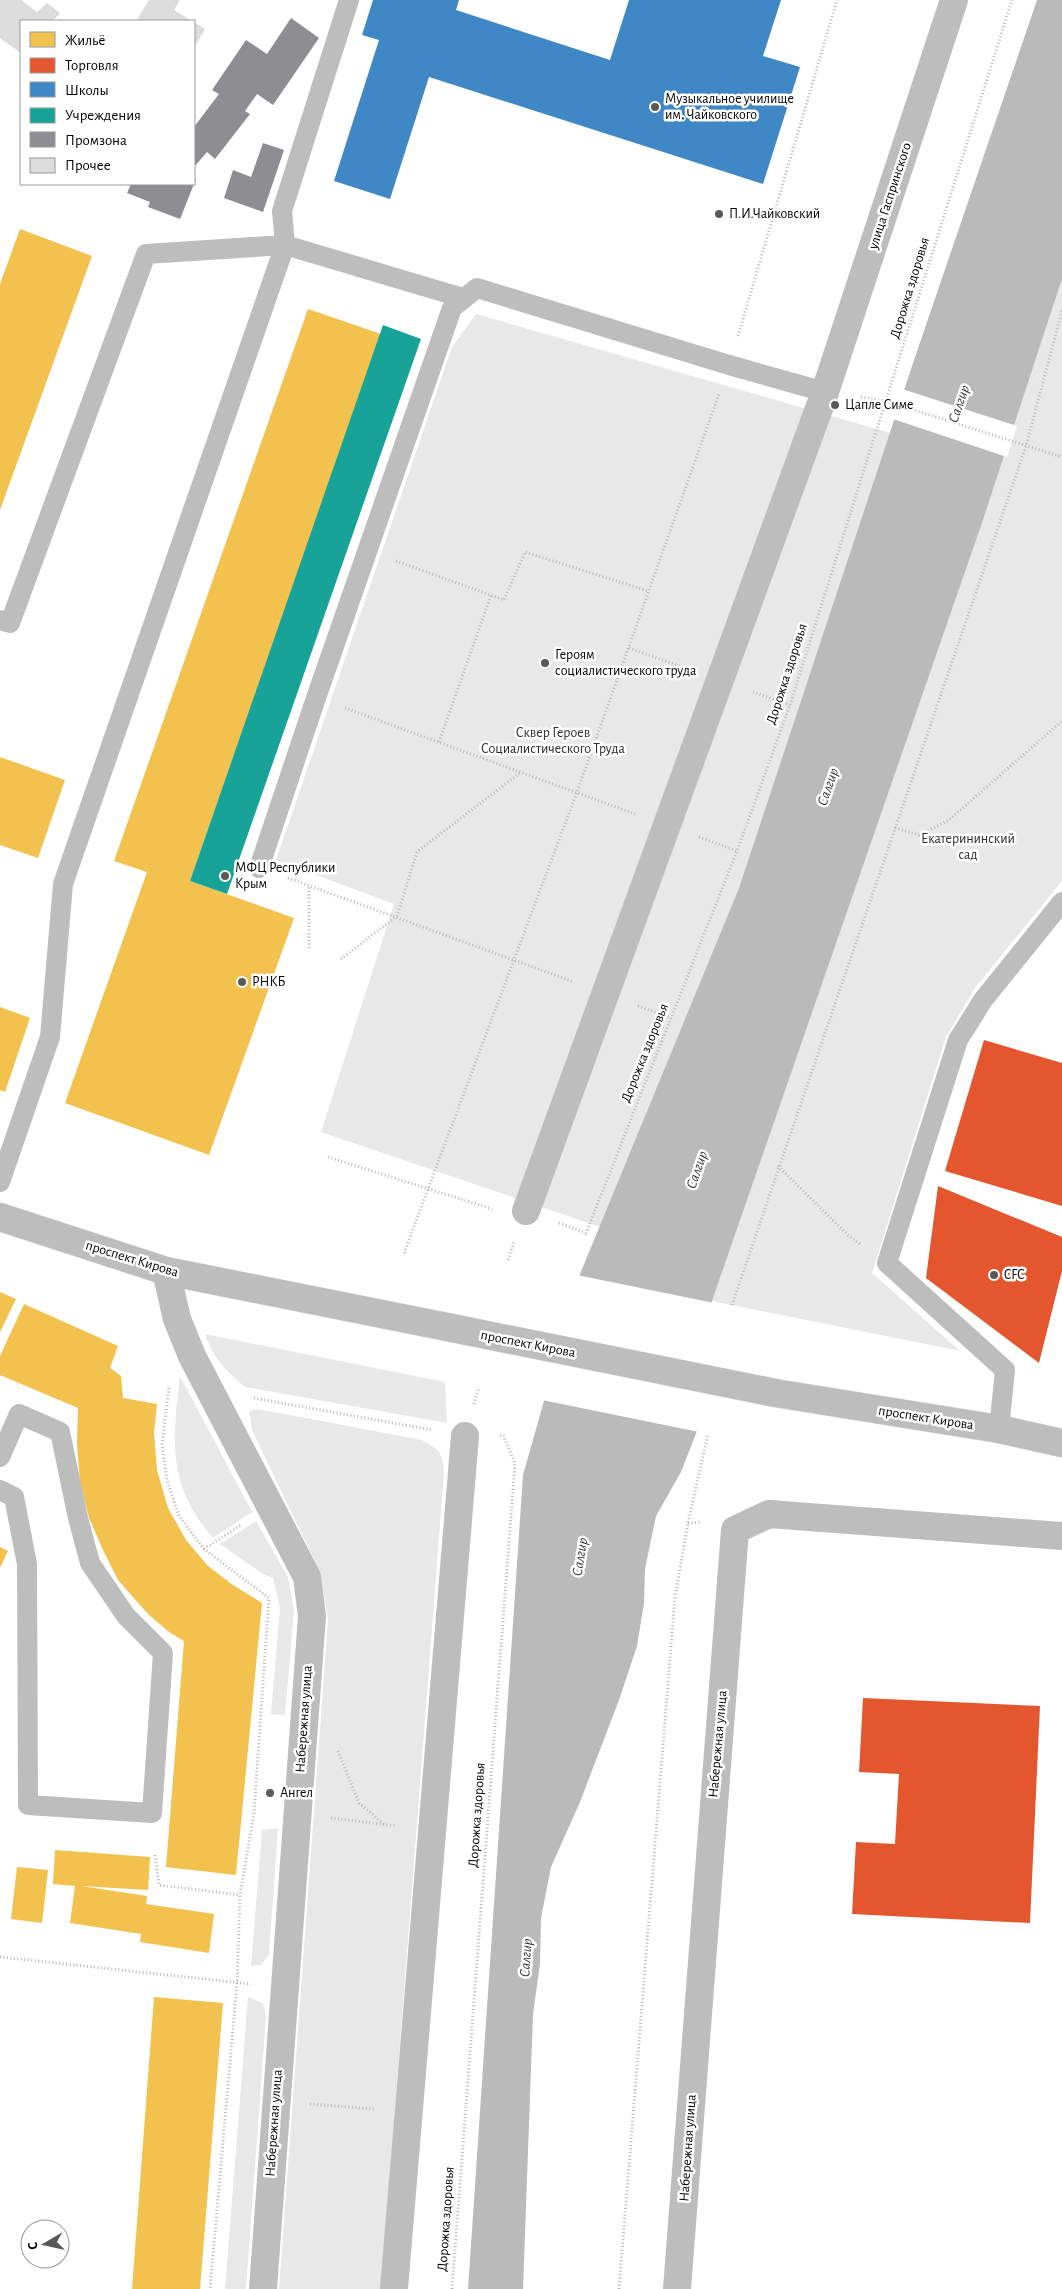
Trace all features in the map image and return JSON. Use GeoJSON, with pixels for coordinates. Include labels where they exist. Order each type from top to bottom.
{"type":"FeatureCollection","features":[{"type":"Feature","properties":{"kind":"street","name":"улица Гаспринского"},"geometry":{"type":"LineString","coordinates":[[526,1211],[825,392],[954,0]]}},
{"type":"Feature","properties":{"kind":"street","name":"проспект Кирова"},"geometry":{"type":"LineString","coordinates":[[0,1217],[166,1271],[775,1393],[999,1430],[1062,1444]]}},
{"type":"Feature","properties":{"kind":"street","name":"Набережная улица"},"geometry":{"type":"LineString","coordinates":[[166,1271],[178,1319],[192,1356],[307,1576],[312,1616],[275,2101],[263,2289]]}},
{"type":"Feature","properties":{"kind":"street"},"geometry":{"type":"LineString","coordinates":[[394,2289],[434,1828],[465,1436]]}},
{"type":"Feature","properties":{"kind":"street","name":"Набережная улица"},"geometry":{"type":"LineString","coordinates":[[677,2289],[735,1530],[769,1514],[1062,1536]]}},
{"type":"Feature","properties":{"kind":"lane"},"geometry":{"type":"LineString","coordinates":[[0,1182],[50,1037],[63,884],[285,245],[282,211],[349,0]]}},
{"type":"Feature","properties":{"kind":"lane"},"geometry":{"type":"LineString","coordinates":[[0,620],[10,623],[146,254],[285,245],[464,298]]}},
{"type":"Feature","properties":{"kind":"lane"},"geometry":{"type":"LineString","coordinates":[[259,868],[316,698],[452,308],[477,288],[729,366],[825,392]]}},
{"type":"Feature","properties":{"kind":"lane"},"geometry":{"type":"LineString","coordinates":[[999,1430],[1005,1370],[887,1263],[958,1040],[983,1000],[1062,902]]}},
{"type":"Feature","properties":{"kind":"lane"},"geometry":{"type":"LineString","coordinates":[[0,1457],[19,1414],[60,1432],[78,1518],[90,1563],[126,1616],[163,1653],[152,1813],[28,1805],[27,1564],[14,1497],[0,1490]]}},
{"type":"Feature","properties":{"kind":"path"},"geometry":{"type":"LineString","coordinates":[[404,1253],[577,792],[729,366],[837,0]]}},
{"type":"Feature","properties":{"kind":"path","name":"Дорожка здоровья"},"geometry":{"type":"LineString","coordinates":[[526,1211],[586,1233],[737,851],[790,704],[1012,0]]}},
{"type":"Feature","properties":{"kind":"path"},"geometry":{"type":"LineString","coordinates":[[732,1305],[1026,446],[1062,311]]}},
{"type":"Feature","properties":{"kind":"path"},"geometry":{"type":"LineString","coordinates":[[890,402],[1062,457]]}},
{"type":"Feature","properties":{"kind":"path"},"geometry":{"type":"LineString","coordinates":[[367,551],[504,600],[525,552],[648,591]]}},
{"type":"Feature","properties":{"kind":"path"},"geometry":{"type":"LineString","coordinates":[[439,742],[491,595]]}},
{"type":"Feature","properties":{"kind":"path"},"geometry":{"type":"LineString","coordinates":[[316,698],[737,851]]}},
{"type":"Feature","properties":{"kind":"path"},"geometry":{"type":"LineString","coordinates":[[894,828],[918,835],[949,820],[1062,721]]}},
{"type":"Feature","properties":{"kind":"path"},"geometry":{"type":"LineString","coordinates":[[341,959],[397,916],[417,852],[521,772]]}},
{"type":"Feature","properties":{"kind":"path"},"geometry":{"type":"LineString","coordinates":[[259,868],[397,916],[671,1018]]}},
{"type":"Feature","properties":{"kind":"path"},"geometry":{"type":"LineString","coordinates":[[309,886],[309,948]]}},
{"type":"Feature","properties":{"kind":"path"},"geometry":{"type":"LineString","coordinates":[[328,1157],[428,1190],[494,1209],[526,1211],[508,1260]]}},
{"type":"Feature","properties":{"kind":"path"},"geometry":{"type":"LineString","coordinates":[[778,1166],[848,1235]]}},
{"type":"Feature","properties":{"kind":"path"},"geometry":{"type":"LineString","coordinates":[[192,1356],[170,1376],[162,1444],[167,1480],[179,1516],[204,1549],[269,1598],[254,1813],[240,1895],[237,1983],[210,2289]]}},
{"type":"Feature","properties":{"kind":"path"},"geometry":{"type":"LineString","coordinates":[[209,1390],[465,1436],[479,1387]]}},
{"type":"Feature","properties":{"kind":"path"},"geometry":{"type":"LineString","coordinates":[[619,2289],[675,1597],[688,1523],[708,1434]]}},
{"type":"Feature","properties":{"kind":"path","name":"Дорожка здоровья"},"geometry":{"type":"LineString","coordinates":[[452,2289],[515,1463],[503,1435],[465,1436]]}},
{"type":"Feature","properties":{"kind":"path"},"geometry":{"type":"LineString","coordinates":[[204,1549],[269,1506]]}},
{"type":"Feature","properties":{"kind":"path"},"geometry":{"type":"LineString","coordinates":[[298,1813],[385,1825],[434,1828]]}},
{"type":"Feature","properties":{"kind":"path"},"geometry":{"type":"LineString","coordinates":[[155,1855],[159,1885],[240,1895]]}},
{"type":"Feature","properties":{"kind":"path"},"geometry":{"type":"LineString","coordinates":[[0,1957],[237,1983],[284,1986]]}},
{"type":"Feature","properties":{"kind":"path"},"geometry":{"type":"LineString","coordinates":[[275,2101],[408,2111]]}},
{"type":"Feature","properties":{"kind":"green space","name":"Екатерининский сад"},"geometry":{"type":"Polygon","coordinates":[[[1062,279],[1062,881],[975,988],[946,1037],[872,1273],[960,1351],[712,1301],[982,523],[1062,279]]]}},
{"type":"Feature","properties":{"kind":"green space","name":"Сквер Героев Социалистического Труда"},"geometry":{"type":"Polygon","coordinates":[[[476,314],[891,433],[739,888],[600,1227],[321,1132],[394,904],[276,860],[452,347],[476,314]]]}},
{"type":"Feature","properties":{"kind":"green space"},"geometry":{"type":"Polygon","coordinates":[[[205,1334],[445,1382],[447,1423],[245,1387],[221,1364],[205,1334]]]}},
{"type":"Feature","properties":{"kind":"green space"},"geometry":{"type":"Polygon","coordinates":[[[180,1376],[252,1512],[213,1538],[198,1519],[187,1500],[176,1462],[175,1422],[180,1376]]]}},
{"type":"Feature","properties":{"kind":"green space"},"geometry":{"type":"Polygon","coordinates":[[[258,1409],[422,1440],[439,1452],[444,1473],[381,2289],[279,2289],[328,1620],[320,1572],[252,1430],[249,1411],[258,1409]]]}},
{"type":"Feature","properties":{"kind":"green space"},"geometry":{"type":"Polygon","coordinates":[[[256,1521],[288,1577],[294,1610],[285,1715],[271,1714],[280,1608],[273,1578],[263,1574],[220,1544],[256,1521]]]}},
{"type":"Feature","properties":{"kind":"green space"},"geometry":{"type":"Polygon","coordinates":[[[278,1828],[269,1955],[261,1965],[251,1966],[262,1830],[278,1828]]]}},
{"type":"Feature","properties":{"kind":"green space"},"geometry":{"type":"Polygon","coordinates":[[[248,1997],[263,2003],[266,2017],[246,2289],[225,2289],[248,1997]]]}},
{"type":"Feature","properties":{"kind":"water","name":"Салгир"},"geometry":{"type":"Polygon","coordinates":[[[1037,0],[1062,0],[1062,279],[982,523],[712,1301],[697,1431],[681,1472],[656,1516],[645,1569],[644,1603],[637,1646],[619,1700],[580,1802],[551,1867],[541,1918],[540,1964],[533,2014],[523,2289],[468,2289],[523,1475],[580,1274],[739,888],[912,366],[1037,0]]]}},
{"type":"Feature","properties":{"kind":"pier"},"geometry":{"type":"Polygon","coordinates":[[[902,389],[1017,426],[1007,457],[893,419],[902,389]]]}},
{"type":"Feature","properties":{"kind":"pier"},"geometry":{"type":"Polygon","coordinates":[[[577,1275],[714,1303],[699,1432],[542,1400],[577,1275]]]}},
{"type":"Feature","properties":{"kind":"building: Жильё"},"geometry":{"type":"Polygon","coordinates":[[[20,229],[92,256],[0,510],[0,284],[20,229]]]}},
{"type":"Feature","properties":{"kind":"building: Жильё"},"geometry":{"type":"Polygon","coordinates":[[[308,309],[381,334],[190,881],[294,918],[209,1155],[65,1103],[147,872],[114,861],[308,309]]]}},
{"type":"Feature","properties":{"kind":"building: Жильё"},"geometry":{"type":"Polygon","coordinates":[[[0,757],[65,780],[38,858],[0,845],[0,757]]]}},
{"type":"Feature","properties":{"kind":"building: Жильё"},"geometry":{"type":"Polygon","coordinates":[[[0,1007],[30,1018],[5,1092],[0,1090],[0,1007]]]}},
{"type":"Feature","properties":{"kind":"building: Жильё"},"geometry":{"type":"Polygon","coordinates":[[[0,1292],[16,1299],[0,1332],[0,1292]]]}},
{"type":"Feature","properties":{"kind":"building: Жильё"},"geometry":{"type":"Polygon","coordinates":[[[24,1304],[118,1346],[110,1368],[121,1376],[123,1398],[157,1404],[154,1433],[157,1470],[168,1508],[186,1540],[208,1566],[233,1585],[262,1603],[236,1875],[166,1867],[184,1641],[169,1632],[148,1614],[118,1580],[103,1550],[89,1518],[80,1482],[77,1444],[78,1408],[0,1375],[0,1356],[24,1304]]]}},
{"type":"Feature","properties":{"kind":"building: Жильё"},"geometry":{"type":"Polygon","coordinates":[[[0,1547],[8,1551],[0,1568],[0,1547]]]}},
{"type":"Feature","properties":{"kind":"building: Жильё"},"geometry":{"type":"Polygon","coordinates":[[[55,1850],[150,1857],[148,1890],[81,1886],[147,1896],[146,1904],[214,1914],[209,1953],[140,1942],[141,1934],[70,1923],[75,1886],[53,1884],[55,1850]]]}},
{"type":"Feature","properties":{"kind":"building: Жильё"},"geometry":{"type":"Polygon","coordinates":[[[17,1867],[48,1870],[42,1923],[11,1919],[17,1867]]]}},
{"type":"Feature","properties":{"kind":"building: Жильё"},"geometry":{"type":"Polygon","coordinates":[[[154,1997],[223,2003],[200,2289],[132,2289],[154,1997]]]}},
{"type":"Feature","properties":{"kind":"building: Торговля"},"geometry":{"type":"Polygon","coordinates":[[[984,1040],[1062,1063],[1062,1206],[945,1171],[984,1040]]]}},
{"type":"Feature","properties":{"kind":"building: Торговля","name":"CFC"},"geometry":{"type":"Polygon","coordinates":[[[938,1186],[1062,1237],[1062,1271],[1039,1363],[926,1278],[938,1186]]]}},
{"type":"Feature","properties":{"kind":"building: Торговля"},"geometry":{"type":"Polygon","coordinates":[[[863,1698],[1040,1706],[1030,1923],[852,1914],[856,1842],[895,1844],[899,1774],[859,1772],[863,1698]]]}},
{"type":"Feature","properties":{"kind":"building: Школы","name":"Музыкальное училище им. Чайковского"},"geometry":{"type":"Polygon","coordinates":[[[373,0],[459,0],[456,10],[610,60],[629,0],[781,0],[763,56],[800,67],[763,184],[429,77],[390,199],[334,181],[379,40],[362,35],[373,0]]]}},
{"type":"Feature","properties":{"kind":"building: Учреждения"},"geometry":{"type":"Polygon","coordinates":[[[383,325],[421,339],[227,894],[190,881],[383,325]]]}},
{"type":"Feature","properties":{"kind":"building: Промзона"},"geometry":{"type":"Polygon","coordinates":[[[291,18],[319,38],[273,105],[257,94],[245,111],[250,114],[215,159],[207,152],[195,166],[195,126],[219,94],[212,90],[246,40],[267,54],[291,18]]]}},
{"type":"Feature","properties":{"kind":"building: Промзона"},"geometry":{"type":"Polygon","coordinates":[[[263,143],[284,150],[263,212],[224,198],[233,170],[251,177],[263,143]]]}},
{"type":"Feature","properties":{"kind":"building: Промзона"},"geometry":{"type":"Polygon","coordinates":[[[131,185],[194,185],[180,219],[148,207],[150,202],[127,193],[131,185]]]}},
{"type":"Feature","properties":{"kind":"building: Прочее"},"geometry":{"type":"Polygon","coordinates":[[[0,0],[21,0],[37,12],[47,3],[60,13],[54,20],[20,20],[20,52],[0,38],[0,0]]]}},
{"type":"Feature","properties":{"kind":"building: Прочее"},"geometry":{"type":"Polygon","coordinates":[[[149,0],[180,0],[174,10],[190,20],[137,20],[149,0]]]}},
{"type":"Feature","properties":{"kind":"building: Прочее"},"geometry":{"type":"Polygon","coordinates":[[[195,23],[205,29],[195,46],[195,23]]]}},
{"type":"Feature","properties":{"kind":"place","name":"Музыкальное училище им. Чайковского"},"geometry":{"type":"Point","coordinates":[655,107]}},
{"type":"Feature","properties":{"kind":"place","name":"П.И.Чайковский"},"geometry":{"type":"Point","coordinates":[719,214]}},
{"type":"Feature","properties":{"kind":"place","name":"Цапле Симе"},"geometry":{"type":"Point","coordinates":[835,405]}},
{"type":"Feature","properties":{"kind":"place","name":"Героям социалистического труда"},"geometry":{"type":"Point","coordinates":[545,663]}},
{"type":"Feature","properties":{"kind":"place","name":"МФЦ Республики Крым"},"geometry":{"type":"Point","coordinates":[225,876]}},
{"type":"Feature","properties":{"kind":"place","name":"РНКБ"},"geometry":{"type":"Point","coordinates":[242,982]}},
{"type":"Feature","properties":{"kind":"place","name":"CFC"},"geometry":{"type":"Point","coordinates":[994,1275]}},
{"type":"Feature","properties":{"kind":"place","name":"Ангел"},"geometry":{"type":"Point","coordinates":[270,1793]}}]}
